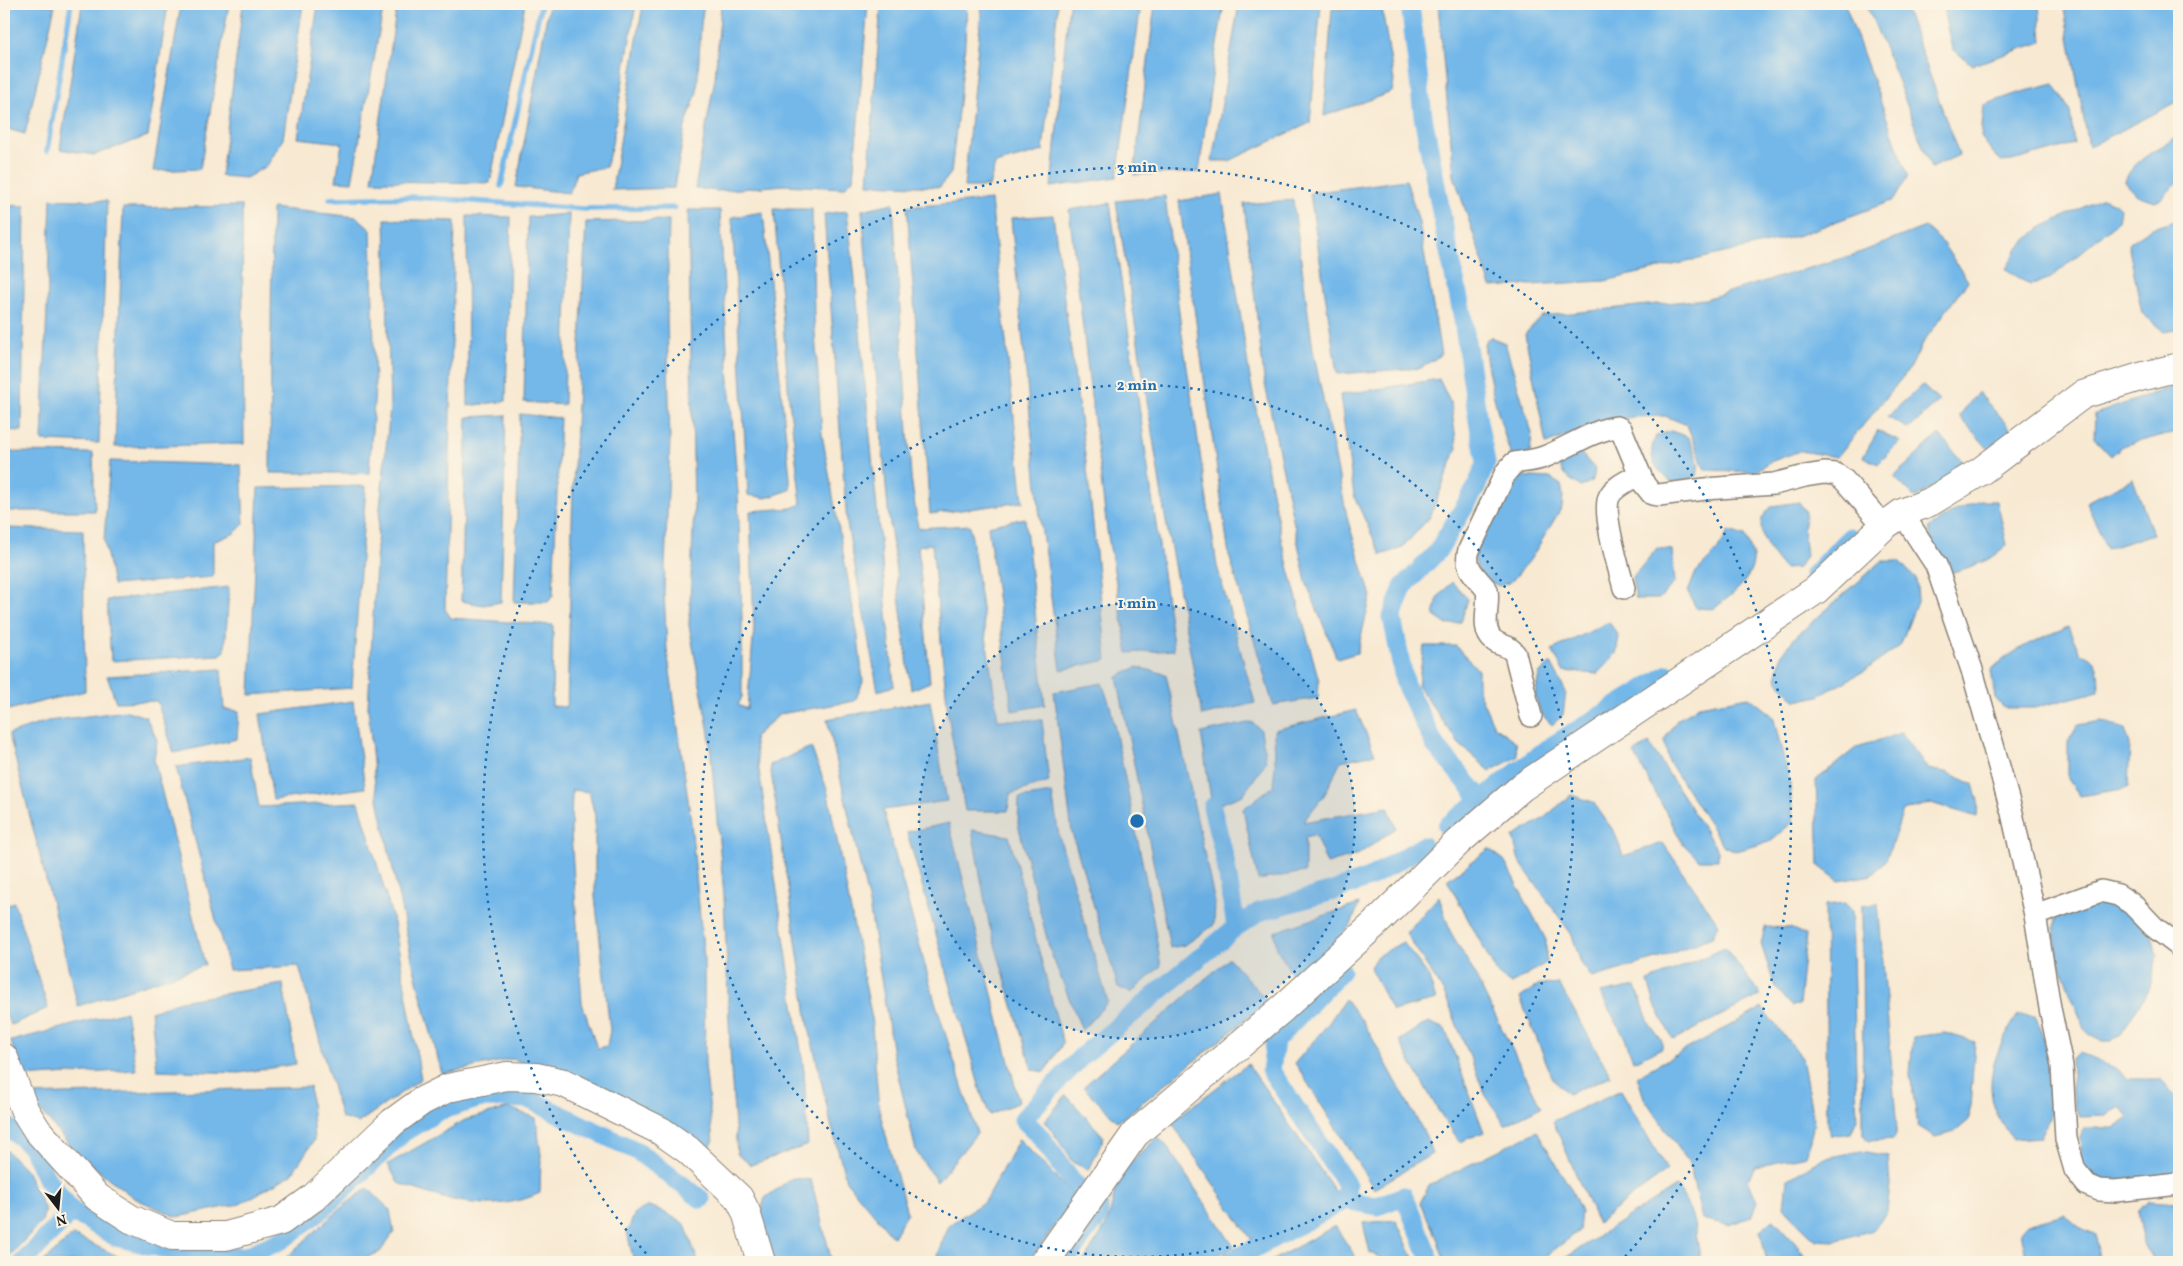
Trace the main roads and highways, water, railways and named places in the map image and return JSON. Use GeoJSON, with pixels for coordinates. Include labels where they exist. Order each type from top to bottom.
{"type":"FeatureCollection","features":[{"type":"Feature","properties":{"kind":"water"},"geometry":{"type":"Polygon","coordinates":[[[4,4],[55,6],[25,134],[4,128],[4,4]]]}},
{"type":"Feature","properties":{"kind":"water"},"geometry":{"type":"Polygon","coordinates":[[[82,4],[168,4],[148,136],[94,155],[60,149],[82,4]]]}},
{"type":"Feature","properties":{"kind":"water"},"geometry":{"type":"Polygon","coordinates":[[[181,4],[229,4],[200,169],[153,171],[181,4]]]}},
{"type":"Feature","properties":{"kind":"water"},"geometry":{"type":"Polygon","coordinates":[[[243,4],[303,4],[283,139],[267,166],[246,178],[221,176],[243,4]]]}},
{"type":"Feature","properties":{"kind":"water"},"geometry":{"type":"Polygon","coordinates":[[[318,4],[384,4],[352,182],[336,181],[342,143],[298,138],[318,4]]]}},
{"type":"Feature","properties":{"kind":"water"},"geometry":{"type":"Polygon","coordinates":[[[397,4],[525,4],[490,183],[372,181],[397,4]]]}},
{"type":"Feature","properties":{"kind":"water"},"geometry":{"type":"Polygon","coordinates":[[[549,4],[636,4],[612,144],[606,167],[576,173],[569,193],[516,187],[549,4]]]}},
{"type":"Feature","properties":{"kind":"water"},"geometry":{"type":"Polygon","coordinates":[[[643,4],[704,4],[697,92],[685,127],[674,188],[612,190],[643,4]]]}},
{"type":"Feature","properties":{"kind":"water"},"geometry":{"type":"Polygon","coordinates":[[[721,4],[868,4],[853,179],[844,188],[784,185],[717,191],[695,188],[715,78],[721,4]]]}},
{"type":"Feature","properties":{"kind":"water"},"geometry":{"type":"Polygon","coordinates":[[[881,4],[967,4],[964,60],[951,173],[940,187],[868,184],[881,4]]]}},
{"type":"Feature","properties":{"kind":"water"},"geometry":{"type":"Polygon","coordinates":[[[982,4],[1058,4],[1043,151],[995,164],[989,187],[964,187],[982,4]]]}},
{"type":"Feature","properties":{"kind":"water"},"geometry":{"type":"Polygon","coordinates":[[[1069,4],[1141,4],[1117,177],[1051,187],[1069,4]]]}},
{"type":"Feature","properties":{"kind":"water"},"geometry":{"type":"Polygon","coordinates":[[[1155,4],[1224,4],[1199,172],[1134,175],[1155,4]]]}},
{"type":"Feature","properties":{"kind":"water"},"geometry":{"type":"Polygon","coordinates":[[[1239,4],[1321,4],[1310,123],[1229,161],[1212,161],[1239,4]]]}},
{"type":"Feature","properties":{"kind":"water"},"geometry":{"type":"Polygon","coordinates":[[[1438,4],[1845,4],[1908,176],[1894,200],[1797,236],[1605,281],[1491,287],[1454,176],[1438,4]]]}},
{"type":"Feature","properties":{"kind":"water"},"geometry":{"type":"Polygon","coordinates":[[[1866,4],[1904,4],[1959,155],[1931,168],[1866,4]]]}},
{"type":"Feature","properties":{"kind":"water"},"geometry":{"type":"Polygon","coordinates":[[[1942,4],[2039,4],[2042,42],[1973,65],[1952,49],[1942,4]]]}},
{"type":"Feature","properties":{"kind":"water"},"geometry":{"type":"Polygon","coordinates":[[[2063,4],[2179,4],[2179,101],[2089,147],[2063,4]]]}},
{"type":"Feature","properties":{"kind":"water"},"geometry":{"type":"Polygon","coordinates":[[[1332,9],[1382,9],[1394,81],[1392,92],[1324,116],[1332,9]]]}},
{"type":"Feature","properties":{"kind":"water"},"geometry":{"type":"Polygon","coordinates":[[[2054,84],[2070,111],[2074,144],[2012,161],[2000,162],[1981,137],[1984,105],[2018,93],[2054,84]]]}},
{"type":"Feature","properties":{"kind":"water"},"geometry":{"type":"Polygon","coordinates":[[[2179,136],[2179,181],[2161,199],[2154,201],[2137,195],[2125,182],[2128,174],[2148,155],[2179,136]]]}},
{"type":"Feature","properties":{"kind":"water"},"geometry":{"type":"Polygon","coordinates":[[[1406,180],[1419,222],[1441,355],[1420,368],[1337,374],[1310,193],[1406,180]]]}},
{"type":"Feature","properties":{"kind":"water"},"geometry":{"type":"Polygon","coordinates":[[[1222,194],[1250,378],[1282,543],[1319,681],[1318,698],[1273,705],[1229,555],[1179,201],[1222,194]]]}},
{"type":"Feature","properties":{"kind":"water"},"geometry":{"type":"Polygon","coordinates":[[[1165,196],[1181,328],[1217,566],[1255,703],[1202,716],[1165,516],[1116,201],[1165,196]]]}},
{"type":"Feature","properties":{"kind":"water"},"geometry":{"type":"Polygon","coordinates":[[[2102,198],[2115,203],[2120,208],[2118,221],[2051,278],[2030,285],[2006,269],[2018,248],[2040,228],[2102,198]]]}},
{"type":"Feature","properties":{"kind":"water"},"geometry":{"type":"Polygon","coordinates":[[[51,199],[107,201],[99,443],[42,441],[51,199]]]}},
{"type":"Feature","properties":{"kind":"water"},"geometry":{"type":"Polygon","coordinates":[[[991,200],[1023,502],[930,514],[907,207],[991,200]]]}},
{"type":"Feature","properties":{"kind":"water"},"geometry":{"type":"Polygon","coordinates":[[[1293,200],[1313,350],[1348,521],[1371,596],[1357,653],[1337,659],[1306,582],[1264,379],[1244,204],[1293,200]]]}},
{"type":"Feature","properties":{"kind":"water"},"geometry":{"type":"Polygon","coordinates":[[[893,203],[911,477],[918,528],[970,525],[998,720],[1042,720],[1049,782],[1010,794],[1008,811],[965,811],[948,715],[932,544],[918,546],[930,682],[911,690],[888,509],[862,210],[893,203]]]}},
{"type":"Feature","properties":{"kind":"water"},"geometry":{"type":"Polygon","coordinates":[[[1110,203],[1174,650],[1128,653],[1107,530],[1069,210],[1110,203]]]}},
{"type":"Feature","properties":{"kind":"water"},"geometry":{"type":"Polygon","coordinates":[[[4,205],[25,206],[22,431],[4,430],[4,205]]]}},
{"type":"Feature","properties":{"kind":"water"},"geometry":{"type":"Polygon","coordinates":[[[242,206],[244,444],[115,447],[123,208],[242,206]]]}},
{"type":"Feature","properties":{"kind":"water"},"geometry":{"type":"Polygon","coordinates":[[[272,208],[357,217],[371,229],[375,388],[369,473],[270,473],[272,208]]]}},
{"type":"Feature","properties":{"kind":"water"},"geometry":{"type":"Polygon","coordinates":[[[774,209],[812,209],[814,318],[822,434],[858,637],[863,682],[855,701],[780,714],[754,737],[804,1071],[808,1145],[751,1165],[737,1154],[731,1070],[724,895],[709,733],[689,625],[694,507],[688,210],[720,210],[728,368],[738,493],[742,618],[742,697],[738,705],[747,709],[754,628],[750,511],[792,508],[801,504],[789,399],[774,209]]]}},
{"type":"Feature","properties":{"kind":"water"},"geometry":{"type":"Polygon","coordinates":[[[847,211],[894,686],[878,691],[847,524],[824,214],[847,211]]]}},
{"type":"Feature","properties":{"kind":"water"},"geometry":{"type":"Polygon","coordinates":[[[763,212],[790,478],[790,490],[766,498],[748,495],[732,217],[763,212]]]}},
{"type":"Feature","properties":{"kind":"water"},"geometry":{"type":"Polygon","coordinates":[[[569,214],[564,405],[524,402],[528,217],[569,214]]]}},
{"type":"Feature","properties":{"kind":"water"},"geometry":{"type":"Polygon","coordinates":[[[1053,215],[1089,485],[1107,660],[1061,670],[1040,518],[1011,218],[1053,215]]]}},
{"type":"Feature","properties":{"kind":"water"},"geometry":{"type":"Polygon","coordinates":[[[467,216],[511,217],[506,401],[468,406],[467,216]]]}},
{"type":"Feature","properties":{"kind":"water"},"geometry":{"type":"Polygon","coordinates":[[[385,219],[455,221],[445,609],[451,618],[553,625],[552,706],[567,707],[573,487],[586,222],[669,220],[667,315],[670,441],[664,593],[667,650],[690,813],[704,958],[705,1065],[713,1142],[706,1155],[569,1077],[512,1059],[442,1074],[414,969],[375,785],[368,707],[378,528],[390,408],[385,219]],[[572,790],[571,833],[582,1003],[597,1048],[607,1046],[610,1030],[595,897],[595,816],[589,792],[572,790]]]}},
{"type":"Feature","properties":{"kind":"water"},"geometry":{"type":"Polygon","coordinates":[[[2179,220],[2179,329],[2164,332],[2142,313],[2128,244],[2152,228],[2179,220]]]}},
{"type":"Feature","properties":{"kind":"water"},"geometry":{"type":"Polygon","coordinates":[[[1925,227],[1941,241],[1968,281],[1922,344],[1911,367],[1837,457],[1800,451],[1770,462],[1755,472],[1705,470],[1687,425],[1665,416],[1632,417],[1590,427],[1546,444],[1525,334],[1542,316],[1705,299],[1856,254],[1925,227]]]}},
{"type":"Feature","properties":{"kind":"water"},"geometry":{"type":"Polygon","coordinates":[[[1490,337],[1505,343],[1532,433],[1530,453],[1513,461],[1499,418],[1489,374],[1484,344],[1490,337]]]}},
{"type":"Feature","properties":{"kind":"water"},"geometry":{"type":"Polygon","coordinates":[[[1439,379],[1451,404],[1457,448],[1430,517],[1402,548],[1381,555],[1354,496],[1340,395],[1439,379]]]}},
{"type":"Feature","properties":{"kind":"water"},"geometry":{"type":"Polygon","coordinates":[[[1922,385],[1939,401],[1909,429],[1887,417],[1922,385]]]}},
{"type":"Feature","properties":{"kind":"water"},"geometry":{"type":"Polygon","coordinates":[[[2177,385],[2179,431],[2122,446],[2111,456],[2094,438],[2095,414],[2177,385]]]}},
{"type":"Feature","properties":{"kind":"water"},"geometry":{"type":"Polygon","coordinates":[[[1978,392],[2015,434],[1991,452],[1959,416],[1978,392]]]}},
{"type":"Feature","properties":{"kind":"water"},"geometry":{"type":"Polygon","coordinates":[[[520,414],[560,418],[553,596],[548,602],[514,602],[520,414]]]}},
{"type":"Feature","properties":{"kind":"water"},"geometry":{"type":"Polygon","coordinates":[[[506,415],[501,602],[483,605],[461,601],[467,417],[506,415]]]}},
{"type":"Feature","properties":{"kind":"water"},"geometry":{"type":"Polygon","coordinates":[[[1671,431],[1688,437],[1695,451],[1698,466],[1697,476],[1685,481],[1671,482],[1660,472],[1654,462],[1652,450],[1656,436],[1671,431]]]}},
{"type":"Feature","properties":{"kind":"water"},"geometry":{"type":"Polygon","coordinates":[[[1878,431],[1900,442],[1878,464],[1863,457],[1878,431]]]}},
{"type":"Feature","properties":{"kind":"water"},"geometry":{"type":"Polygon","coordinates":[[[1939,434],[1961,460],[1962,469],[1915,498],[1894,477],[1939,434]]]}},
{"type":"Feature","properties":{"kind":"water"},"geometry":{"type":"Polygon","coordinates":[[[1578,450],[1595,469],[1593,480],[1581,487],[1564,475],[1556,460],[1578,450]]]}},
{"type":"Feature","properties":{"kind":"water"},"geometry":{"type":"Polygon","coordinates":[[[4,452],[93,453],[95,511],[4,511],[4,452]]]}},
{"type":"Feature","properties":{"kind":"water"},"geometry":{"type":"Polygon","coordinates":[[[110,461],[241,465],[244,524],[235,533],[213,542],[213,577],[113,585],[104,540],[110,461]]]}},
{"type":"Feature","properties":{"kind":"water"},"geometry":{"type":"Polygon","coordinates":[[[1517,476],[1550,478],[1561,485],[1563,495],[1562,507],[1530,560],[1511,582],[1499,586],[1481,578],[1473,556],[1506,479],[1517,476]]]}},
{"type":"Feature","properties":{"kind":"water"},"geometry":{"type":"Polygon","coordinates":[[[2133,479],[2153,534],[2107,549],[2086,502],[2133,479]]]}},
{"type":"Feature","properties":{"kind":"water"},"geometry":{"type":"Polygon","coordinates":[[[366,486],[352,688],[250,695],[258,488],[366,486]]]}},
{"type":"Feature","properties":{"kind":"water"},"geometry":{"type":"Polygon","coordinates":[[[1980,501],[1997,501],[2007,545],[1988,559],[1950,573],[1932,549],[1929,527],[1956,510],[1980,501]]]}},
{"type":"Feature","properties":{"kind":"water"},"geometry":{"type":"Polygon","coordinates":[[[1799,502],[1806,512],[1803,529],[1806,556],[1798,568],[1784,569],[1771,553],[1764,540],[1761,526],[1762,519],[1772,506],[1799,502]]]}},
{"type":"Feature","properties":{"kind":"water"},"geometry":{"type":"Polygon","coordinates":[[[1025,518],[1045,705],[1012,711],[988,526],[1025,518]]]}},
{"type":"Feature","properties":{"kind":"water"},"geometry":{"type":"Polygon","coordinates":[[[4,528],[83,530],[85,691],[4,711],[4,528]]]}},
{"type":"Feature","properties":{"kind":"water"},"geometry":{"type":"Polygon","coordinates":[[[1729,531],[1745,536],[1753,556],[1748,577],[1738,589],[1713,609],[1696,608],[1688,592],[1696,572],[1716,552],[1729,531]]]}},
{"type":"Feature","properties":{"kind":"water"},"geometry":{"type":"Polygon","coordinates":[[[1657,548],[1672,550],[1675,582],[1659,599],[1636,599],[1632,578],[1657,548]]]}},
{"type":"Feature","properties":{"kind":"water"},"geometry":{"type":"Polygon","coordinates":[[[1882,561],[1899,561],[1916,579],[1918,599],[1900,646],[1866,670],[1819,696],[1796,701],[1776,679],[1781,656],[1794,638],[1882,561]]]}},
{"type":"Feature","properties":{"kind":"water"},"geometry":{"type":"Polygon","coordinates":[[[1452,582],[1468,599],[1461,622],[1447,625],[1434,616],[1438,597],[1452,582]]]}},
{"type":"Feature","properties":{"kind":"water"},"geometry":{"type":"Polygon","coordinates":[[[229,587],[225,651],[220,655],[111,661],[107,600],[229,587]]]}},
{"type":"Feature","properties":{"kind":"water"},"geometry":{"type":"Polygon","coordinates":[[[1609,622],[1619,637],[1616,654],[1597,674],[1563,671],[1552,650],[1609,622]]]}},
{"type":"Feature","properties":{"kind":"water"},"geometry":{"type":"Polygon","coordinates":[[[2068,627],[2080,653],[2087,655],[2095,663],[2098,673],[2099,691],[2034,708],[2004,708],[1995,698],[1991,670],[2017,650],[2068,627]]]}},
{"type":"Feature","properties":{"kind":"water"},"geometry":{"type":"Polygon","coordinates":[[[1424,646],[1456,646],[1478,670],[1478,691],[1494,726],[1516,742],[1517,757],[1490,771],[1459,744],[1418,686],[1424,646]]]}},
{"type":"Feature","properties":{"kind":"water"},"geometry":{"type":"Polygon","coordinates":[[[1551,663],[1566,692],[1563,715],[1552,725],[1541,714],[1535,696],[1539,674],[1551,663]]]}},
{"type":"Feature","properties":{"kind":"water"},"geometry":{"type":"Polygon","coordinates":[[[1137,667],[1166,674],[1215,903],[1214,925],[1185,945],[1170,948],[1117,677],[1137,667]]]}},
{"type":"Feature","properties":{"kind":"water"},"geometry":{"type":"Polygon","coordinates":[[[221,669],[224,709],[239,711],[237,739],[174,753],[157,701],[116,702],[107,676],[221,669]]]}},
{"type":"Feature","properties":{"kind":"water"},"geometry":{"type":"Polygon","coordinates":[[[1102,683],[1110,705],[1148,890],[1161,966],[1131,993],[1118,987],[1072,833],[1054,692],[1102,683]]]}},
{"type":"Feature","properties":{"kind":"water"},"geometry":{"type":"Polygon","coordinates":[[[1749,697],[1773,716],[1790,784],[1793,822],[1769,842],[1736,851],[1724,846],[1669,762],[1664,740],[1677,720],[1699,706],[1749,697]]]}},
{"type":"Feature","properties":{"kind":"water"},"geometry":{"type":"Polygon","coordinates":[[[353,701],[365,788],[273,800],[260,714],[353,701]]]}},
{"type":"Feature","properties":{"kind":"water"},"geometry":{"type":"Polygon","coordinates":[[[930,701],[947,801],[883,810],[933,995],[977,1133],[937,1182],[916,1151],[893,1054],[869,904],[827,719],[930,701]]]}},
{"type":"Feature","properties":{"kind":"water"},"geometry":{"type":"Polygon","coordinates":[[[1356,710],[1375,754],[1341,761],[1325,794],[1303,822],[1388,807],[1396,828],[1359,854],[1327,864],[1315,835],[1305,837],[1305,872],[1258,880],[1243,809],[1273,786],[1275,765],[1274,730],[1356,710]]]}},
{"type":"Feature","properties":{"kind":"water"},"geometry":{"type":"Polygon","coordinates":[[[127,711],[146,717],[157,740],[154,760],[205,965],[78,1006],[9,734],[48,721],[127,711]]]}},
{"type":"Feature","properties":{"kind":"water"},"geometry":{"type":"Polygon","coordinates":[[[2102,721],[2125,729],[2130,744],[2128,788],[2080,796],[2068,779],[2068,742],[2078,725],[2102,721]]]}},
{"type":"Feature","properties":{"kind":"water"},"geometry":{"type":"Polygon","coordinates":[[[1252,722],[1261,730],[1266,762],[1243,795],[1212,807],[1201,733],[1252,722]]]}},
{"type":"Feature","properties":{"kind":"water"},"geometry":{"type":"Polygon","coordinates":[[[1902,733],[1928,769],[1946,772],[1973,784],[1978,801],[1977,817],[1931,803],[1903,811],[1887,858],[1872,875],[1839,881],[1819,866],[1816,780],[1857,747],[1902,733]]]}},
{"type":"Feature","properties":{"kind":"water"},"geometry":{"type":"Polygon","coordinates":[[[1649,743],[1718,851],[1718,860],[1699,860],[1683,844],[1634,753],[1649,743]]]}},
{"type":"Feature","properties":{"kind":"water"},"geometry":{"type":"Polygon","coordinates":[[[811,747],[827,789],[871,1014],[879,1110],[907,1213],[893,1237],[846,1181],[808,1023],[770,765],[811,747]]]}},
{"type":"Feature","properties":{"kind":"water"},"geometry":{"type":"Polygon","coordinates":[[[250,757],[259,807],[359,802],[394,923],[421,1079],[358,1123],[341,1118],[299,966],[229,970],[176,767],[250,757]]]}},
{"type":"Feature","properties":{"kind":"water"},"geometry":{"type":"Polygon","coordinates":[[[1052,793],[1059,836],[1108,1002],[1082,1030],[1050,951],[1018,824],[1019,798],[1052,793]]]}},
{"type":"Feature","properties":{"kind":"water"},"geometry":{"type":"Polygon","coordinates":[[[1571,795],[1593,802],[1615,833],[1623,856],[1663,843],[1719,925],[1712,937],[1663,957],[1592,978],[1581,963],[1572,935],[1519,861],[1513,837],[1544,818],[1571,795]]]}},
{"type":"Feature","properties":{"kind":"water"},"geometry":{"type":"Polygon","coordinates":[[[949,823],[1019,1102],[990,1115],[982,1096],[907,832],[949,823]]]}},
{"type":"Feature","properties":{"kind":"water"},"geometry":{"type":"Polygon","coordinates":[[[972,830],[1009,836],[1063,1043],[1045,1072],[1032,1070],[989,924],[972,830]]]}},
{"type":"Feature","properties":{"kind":"water"},"geometry":{"type":"Polygon","coordinates":[[[1489,849],[1504,860],[1546,940],[1546,963],[1511,984],[1498,975],[1447,880],[1489,849]]]}},
{"type":"Feature","properties":{"kind":"water"},"geometry":{"type":"Polygon","coordinates":[[[1439,896],[1450,931],[1471,967],[1541,1107],[1505,1125],[1485,1094],[1444,993],[1406,933],[1439,896]]]}},
{"type":"Feature","properties":{"kind":"water"},"geometry":{"type":"Polygon","coordinates":[[[2112,899],[2152,935],[2157,956],[2150,987],[2120,1036],[2111,1041],[2101,1041],[2089,1035],[2084,1028],[2069,988],[2056,944],[2055,918],[2059,914],[2112,899]]]}},
{"type":"Feature","properties":{"kind":"water"},"geometry":{"type":"Polygon","coordinates":[[[14,902],[48,1008],[11,1025],[4,1013],[4,907],[14,902]]]}},
{"type":"Feature","properties":{"kind":"water"},"geometry":{"type":"Polygon","coordinates":[[[1845,903],[1852,910],[1857,1119],[1851,1133],[1831,1136],[1827,1124],[1825,905],[1845,903]]]}},
{"type":"Feature","properties":{"kind":"water"},"geometry":{"type":"Polygon","coordinates":[[[1878,903],[1897,1130],[1894,1139],[1868,1141],[1863,1134],[1862,906],[1878,903]]]}},
{"type":"Feature","properties":{"kind":"water"},"geometry":{"type":"Polygon","coordinates":[[[1359,904],[1351,925],[1296,981],[1277,949],[1274,932],[1359,904]]]}},
{"type":"Feature","properties":{"kind":"water"},"geometry":{"type":"Polygon","coordinates":[[[1765,927],[1790,928],[1806,935],[1799,1005],[1792,1006],[1775,987],[1761,944],[1765,927]]]}},
{"type":"Feature","properties":{"kind":"water"},"geometry":{"type":"Polygon","coordinates":[[[1403,942],[1428,975],[1436,1000],[1392,1011],[1370,967],[1377,956],[1403,942]]]}},
{"type":"Feature","properties":{"kind":"water"},"geometry":{"type":"Polygon","coordinates":[[[1725,948],[1761,995],[1673,1040],[1655,1005],[1648,981],[1725,948]]]}},
{"type":"Feature","properties":{"kind":"water"},"geometry":{"type":"Polygon","coordinates":[[[1229,958],[1268,1002],[1118,1122],[1083,1087],[1229,958]]]}},
{"type":"Feature","properties":{"kind":"water"},"geometry":{"type":"Polygon","coordinates":[[[283,984],[296,1064],[239,1073],[157,1070],[151,1011],[180,1001],[283,984]]]}},
{"type":"Feature","properties":{"kind":"water"},"geometry":{"type":"Polygon","coordinates":[[[1559,984],[1611,1076],[1568,1094],[1554,1081],[1520,998],[1538,985],[1559,984]]]}},
{"type":"Feature","properties":{"kind":"water"},"geometry":{"type":"Polygon","coordinates":[[[1636,986],[1649,1023],[1662,1041],[1662,1048],[1633,1061],[1625,1038],[1600,993],[1636,986]]]}},
{"type":"Feature","properties":{"kind":"water"},"geometry":{"type":"Polygon","coordinates":[[[1345,999],[1364,1023],[1426,1136],[1432,1154],[1374,1189],[1295,1063],[1328,1024],[1345,999]]]}},
{"type":"Feature","properties":{"kind":"water"},"geometry":{"type":"Polygon","coordinates":[[[1762,1008],[1802,1058],[1814,1124],[1806,1156],[1755,1167],[1748,1180],[1757,1201],[1751,1217],[1728,1225],[1702,1219],[1689,1163],[1644,1098],[1637,1076],[1762,1008]]]}},
{"type":"Feature","properties":{"kind":"water"},"geometry":{"type":"Polygon","coordinates":[[[126,1011],[136,1070],[21,1077],[11,1041],[126,1011]]]}},
{"type":"Feature","properties":{"kind":"water"},"geometry":{"type":"Polygon","coordinates":[[[2018,1015],[2036,1016],[2049,1057],[2052,1111],[2041,1137],[2013,1139],[2001,1122],[1993,1103],[1991,1090],[1994,1064],[2004,1038],[2018,1015]]]}},
{"type":"Feature","properties":{"kind":"water"},"geometry":{"type":"Polygon","coordinates":[[[1428,1022],[1445,1029],[1484,1132],[1460,1142],[1438,1110],[1399,1041],[1428,1022]]]}},
{"type":"Feature","properties":{"kind":"water"},"geometry":{"type":"Polygon","coordinates":[[[1945,1033],[1975,1042],[1969,1120],[1955,1132],[1935,1137],[1918,1126],[1910,1074],[1913,1037],[1945,1033]]]}},
{"type":"Feature","properties":{"kind":"water"},"geometry":{"type":"Polygon","coordinates":[[[2079,1053],[2115,1068],[2128,1079],[2161,1079],[2176,1097],[2179,1116],[2179,1172],[2129,1183],[2094,1181],[2082,1167],[2080,1138],[2084,1128],[2115,1128],[2130,1118],[2121,1107],[2106,1115],[2080,1116],[2074,1106],[2071,1059],[2079,1053]]]}},
{"type":"Feature","properties":{"kind":"water"},"geometry":{"type":"Polygon","coordinates":[[[1248,1064],[1337,1194],[1271,1236],[1251,1239],[1171,1122],[1248,1064]]]}},
{"type":"Feature","properties":{"kind":"water"},"geometry":{"type":"Polygon","coordinates":[[[310,1087],[314,1140],[292,1174],[240,1204],[177,1217],[134,1198],[77,1154],[27,1095],[310,1087]]]}},
{"type":"Feature","properties":{"kind":"water"},"geometry":{"type":"Polygon","coordinates":[[[1621,1090],[1667,1170],[1597,1223],[1553,1121],[1621,1090]]]}},
{"type":"Feature","properties":{"kind":"water"},"geometry":{"type":"Polygon","coordinates":[[[1066,1095],[1104,1137],[1089,1170],[1074,1163],[1045,1121],[1066,1095]]]}},
{"type":"Feature","properties":{"kind":"water"},"geometry":{"type":"Polygon","coordinates":[[[509,1108],[536,1118],[541,1155],[540,1193],[522,1200],[504,1203],[469,1203],[433,1195],[398,1183],[388,1164],[465,1120],[509,1108]]]}},
{"type":"Feature","properties":{"kind":"water"},"geometry":{"type":"Polygon","coordinates":[[[1537,1131],[1572,1191],[1581,1211],[1579,1231],[1538,1262],[1445,1262],[1437,1238],[1420,1203],[1429,1185],[1537,1131]]]}},
{"type":"Feature","properties":{"kind":"water"},"geometry":{"type":"Polygon","coordinates":[[[1158,1137],[1166,1145],[1234,1247],[1205,1262],[1083,1262],[1108,1222],[1119,1173],[1158,1137]]]}},
{"type":"Feature","properties":{"kind":"water"},"geometry":{"type":"Polygon","coordinates":[[[1019,1139],[1075,1197],[1029,1262],[941,1262],[937,1254],[949,1225],[985,1201],[1019,1139]]]}},
{"type":"Feature","properties":{"kind":"water"},"geometry":{"type":"Polygon","coordinates":[[[4,1148],[26,1170],[45,1210],[42,1221],[4,1262],[4,1148]]]}},
{"type":"Feature","properties":{"kind":"water"},"geometry":{"type":"Polygon","coordinates":[[[1861,1151],[1888,1156],[1890,1185],[1887,1211],[1873,1230],[1834,1241],[1816,1240],[1784,1207],[1787,1180],[1821,1159],[1861,1151]]]}},
{"type":"Feature","properties":{"kind":"water"},"geometry":{"type":"Polygon","coordinates":[[[792,1178],[811,1180],[832,1262],[768,1262],[757,1225],[765,1198],[792,1178]]]}},
{"type":"Feature","properties":{"kind":"water"},"geometry":{"type":"Polygon","coordinates":[[[1676,1186],[1683,1195],[1691,1214],[1701,1262],[1559,1262],[1676,1186]]]}},
{"type":"Feature","properties":{"kind":"water"},"geometry":{"type":"Polygon","coordinates":[[[368,1188],[390,1210],[394,1232],[380,1252],[357,1262],[281,1262],[342,1207],[368,1188]]]}},
{"type":"Feature","properties":{"kind":"water"},"geometry":{"type":"Polygon","coordinates":[[[2148,1201],[2179,1203],[2179,1262],[2155,1262],[2144,1243],[2138,1212],[2148,1201]]]}},
{"type":"Feature","properties":{"kind":"water"},"geometry":{"type":"Polygon","coordinates":[[[649,1206],[685,1224],[698,1262],[634,1262],[627,1232],[635,1213],[649,1206]]]}},
{"type":"Feature","properties":{"kind":"water"},"geometry":{"type":"Polygon","coordinates":[[[2064,1214],[2079,1227],[2096,1235],[2099,1262],[2026,1262],[2020,1232],[2027,1224],[2064,1214]]]}},
{"type":"Feature","properties":{"kind":"water"},"geometry":{"type":"Polygon","coordinates":[[[1773,1219],[1796,1244],[1805,1257],[1804,1262],[1767,1262],[1760,1231],[1773,1219]]]}},
{"type":"Feature","properties":{"kind":"water"},"geometry":{"type":"Polygon","coordinates":[[[1396,1220],[1415,1262],[1390,1262],[1370,1253],[1363,1223],[1396,1220]]]}},
{"type":"Feature","properties":{"kind":"water"},"geometry":{"type":"Polygon","coordinates":[[[1335,1226],[1359,1262],[1269,1262],[1335,1226]]]}},
{"type":"Feature","properties":{"kind":"water"},"geometry":{"type":"Polygon","coordinates":[[[73,1235],[130,1262],[43,1262],[73,1235]]]}},
{"type":"Feature","properties":{"kind":"waterway"},"geometry":{"type":"LineString","coordinates":[[47,151],[71,4]]}},
{"type":"Feature","properties":{"kind":"waterway"},"geometry":{"type":"LineString","coordinates":[[501,186],[541,4]]}},
{"type":"Feature","properties":{"kind":"waterway"},"geometry":{"type":"LineString","coordinates":[[1410,4],[1423,116],[1462,313],[1486,462],[1476,488],[1437,552],[1403,587],[1392,617],[1405,684],[1435,745],[1481,799]]}},
{"type":"Feature","properties":{"kind":"waterway"},"geometry":{"type":"LineString","coordinates":[[330,199],[416,197],[584,209],[674,208]]}},
{"type":"Feature","properties":{"kind":"waterway"},"geometry":{"type":"LineString","coordinates":[[1814,574],[1850,537]]}},
{"type":"Feature","properties":{"kind":"waterway"},"geometry":{"type":"LineString","coordinates":[[1447,826],[1548,748],[1668,674]]}},
{"type":"Feature","properties":{"kind":"waterway"},"geometry":{"type":"LineString","coordinates":[[1212,807],[1225,859],[1236,927]]}},
{"type":"Feature","properties":{"kind":"waterway"},"geometry":{"type":"LineString","coordinates":[[1066,1262],[1083,1235],[1099,1217],[1099,1204],[1074,1183],[1040,1136],[1023,1119],[1081,1057],[1236,927],[1259,912],[1333,891],[1369,878],[1423,846]]}},
{"type":"Feature","properties":{"kind":"waterway"},"geometry":{"type":"LineString","coordinates":[[1341,971],[1275,1041],[1271,1071],[1347,1185],[1345,1200]]}},
{"type":"Feature","properties":{"kind":"waterway"},"geometry":{"type":"LineString","coordinates":[[6,1125],[32,1147],[46,1178],[72,1211],[116,1237],[194,1256],[246,1256],[282,1240],[325,1207],[404,1132],[439,1111],[481,1098],[528,1099],[637,1151],[701,1199]]}},
{"type":"Feature","properties":{"kind":"waterway"},"geometry":{"type":"LineString","coordinates":[[1229,1262],[1345,1200],[1377,1206],[1404,1196],[1431,1262]]}},
{"type":"Feature","properties":{"kind":"waterway"},"geometry":{"type":"LineString","coordinates":[[23,1262],[72,1211]]}}]}
